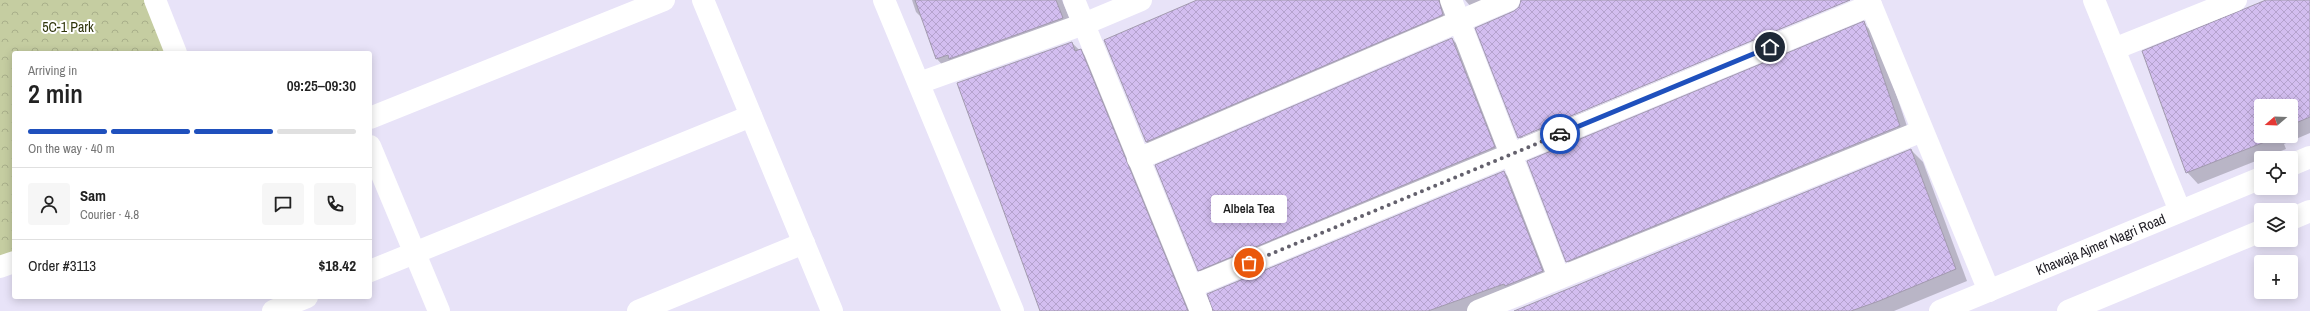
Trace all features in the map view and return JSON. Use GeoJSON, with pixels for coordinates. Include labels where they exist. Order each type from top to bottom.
{"type":"FeatureCollection","features":[{"type":"Feature","properties":{"kind":"street"},"geometry":{"type":"LineString","coordinates":[[155,0],[175,51]]}},
{"type":"Feature","properties":{"kind":"street"},"geometry":{"type":"LineString","coordinates":[[372,117],[664,0]]}},
{"type":"Feature","properties":{"kind":"street"},"geometry":{"type":"LineString","coordinates":[[703,0],[832,311]]}},
{"type":"Feature","properties":{"kind":"street"},"geometry":{"type":"LineString","coordinates":[[884,0],[1013,311]]}},
{"type":"Feature","properties":{"kind":"street"},"geometry":{"type":"LineString","coordinates":[[1074,0],[1201,311]]}},
{"type":"Feature","properties":{"kind":"street"},"geometry":{"type":"LineString","coordinates":[[919,83],[1084,24],[1141,0]]}},
{"type":"Feature","properties":{"kind":"street"},"geometry":{"type":"LineString","coordinates":[[1451,0],[1458,22],[1510,155],[1560,278]]}},
{"type":"Feature","properties":{"kind":"street"},"geometry":{"type":"LineString","coordinates":[[1138,159],[1509,0]]}},
{"type":"Feature","properties":{"kind":"street"},"geometry":{"type":"LineString","coordinates":[[2094,0],[2180,211]]}},
{"type":"Feature","properties":{"kind":"street"},"geometry":{"type":"LineString","coordinates":[[2114,49],[2236,0]]}},
{"type":"Feature","properties":{"kind":"street"},"geometry":{"type":"LineString","coordinates":[[1191,287],[1510,155],[1870,2],[1922,131],[1989,290]]}},
{"type":"Feature","properties":{"kind":"street"},"geometry":{"type":"LineString","coordinates":[[372,270],[751,116]]}},
{"type":"Feature","properties":{"kind":"street"},"geometry":{"type":"LineString","coordinates":[[1478,311],[1922,131]]}},
{"type":"Feature","properties":{"kind":"street"},"geometry":{"type":"LineString","coordinates":[[372,151],[439,311]]}},
{"type":"Feature","properties":{"kind":"street"},"geometry":{"type":"LineString","coordinates":[[2298,162],[2310,157]]}},
{"type":"Feature","properties":{"kind":"street","name":"Khawaja Ajmer Nagri Road"},"geometry":{"type":"LineString","coordinates":[[1940,311],[2254,181]]}},
{"type":"Feature","properties":{"kind":"street"},"geometry":{"type":"LineString","coordinates":[[2298,216],[2310,211]]}},
{"type":"Feature","properties":{"kind":"street"},"geometry":{"type":"LineString","coordinates":[[2068,311],[2254,234]]}},
{"type":"Feature","properties":{"kind":"street"},"geometry":{"type":"LineString","coordinates":[[638,311],[804,243]]}},
{"type":"Feature","properties":{"kind":"street"},"geometry":{"type":"LineString","coordinates":[[0,267],[12,263]]}},
{"type":"Feature","properties":{"kind":"street"},"geometry":{"type":"LineString","coordinates":[[273,311],[302,299]]}},
{"type":"Feature","properties":{"kind":"green space","name":"5C-1 Park"},"geometry":{"type":"Polygon","coordinates":[[[0,0],[155,0],[175,51],[12,51],[12,263],[0,267],[0,0]]]}},
{"type":"Feature","properties":{"kind":"building"},"geometry":{"type":"Polygon","coordinates":[[[915,0],[1056,0],[1063,18],[949,59],[948,55],[936,59],[915,0]]]}},
{"type":"Feature","properties":{"kind":"building"},"geometry":{"type":"Polygon","coordinates":[[[1197,0],[1439,0],[1443,15],[1146,142],[1104,40],[1197,0]]]}},
{"type":"Feature","properties":{"kind":"building"},"geometry":{"type":"Polygon","coordinates":[[[1521,0],[1850,0],[1518,138],[1475,28],[1514,11],[1519,7],[1521,0]]]}},
{"type":"Feature","properties":{"kind":"building"},"geometry":{"type":"Polygon","coordinates":[[[2266,0],[2310,0],[2310,117],[2298,122],[2298,99],[2254,99],[2254,143],[2262,143],[2186,173],[2142,51],[2266,0]]]}},
{"type":"Feature","properties":{"kind":"building"},"geometry":{"type":"Polygon","coordinates":[[[1864,21],[1900,126],[1566,262],[1527,161],[1864,21]]]}},
{"type":"Feature","properties":{"kind":"building"},"geometry":{"type":"Polygon","coordinates":[[[1452,38],[1495,147],[1198,271],[1155,165],[1452,38]]]}},
{"type":"Feature","properties":{"kind":"building"},"geometry":{"type":"Polygon","coordinates":[[[1072,42],[1075,51],[1081,49],[1188,311],[1040,311],[957,83],[1072,42]]]}},
{"type":"Feature","properties":{"kind":"building"},"geometry":{"type":"Polygon","coordinates":[[[1911,149],[1956,269],[1879,301],[1851,311],[1514,311],[1911,149]]]}},
{"type":"Feature","properties":{"kind":"building"},"geometry":{"type":"Polygon","coordinates":[[[1504,171],[1543,271],[1505,286],[1504,284],[1428,311],[1213,311],[1207,294],[1504,171]]]}},
{"type":"Feature","properties":{"kind":"way so far"},"geometry":{"type":"LineString","coordinates":[[1249,263],[1560,134]]}},
{"type":"Feature","properties":{"kind":"place","name":"Albela Tea"},"geometry":{"type":"Point","coordinates":[1249,263]}},
{"type":"Feature","properties":{"kind":"route"},"geometry":{"type":"LineString","coordinates":[[1560,134],[1770,47]]}}]}
